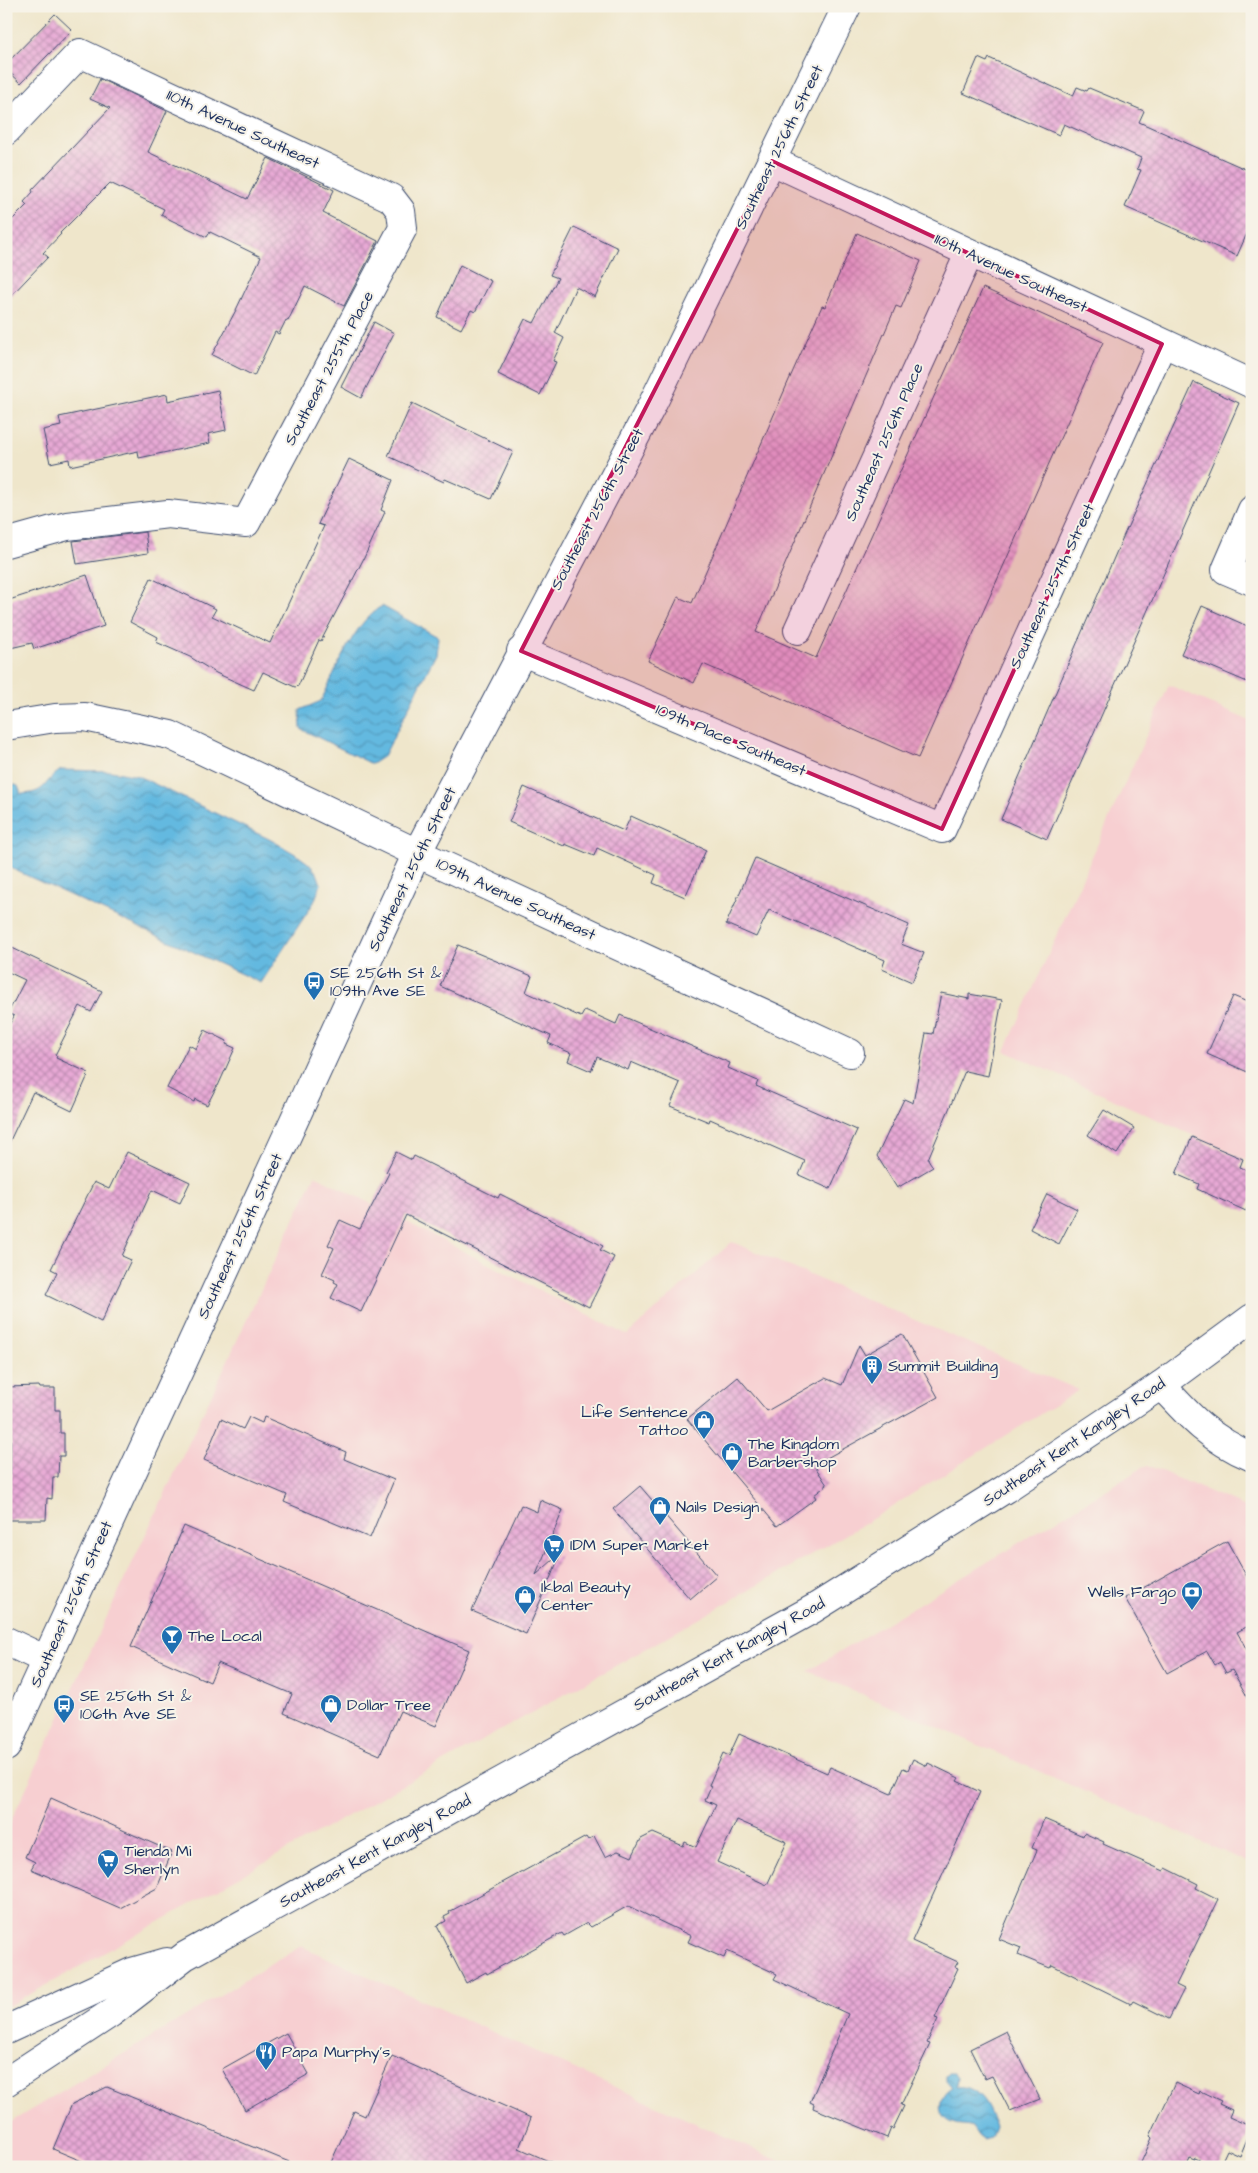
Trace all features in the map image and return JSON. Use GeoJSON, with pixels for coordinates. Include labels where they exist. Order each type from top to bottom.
{"type":"FeatureCollection","features":[{"type":"Feature","properties":{"kind":"street","name":"Southeast 256th Street"},"geometry":{"type":"LineString","coordinates":[[6,1747],[417,853],[521,651],[651,407],[847,6]]}},
{"type":"Feature","properties":{"kind":"street","name":"110th Avenue Southeast"},"geometry":{"type":"LineString","coordinates":[[6,131],[80,53],[391,198],[400,211]]}},
{"type":"Feature","properties":{"kind":"street","name":"110th Avenue Southeast"},"geometry":{"type":"LineString","coordinates":[[772,162],[1252,384]]}},
{"type":"Feature","properties":{"kind":"street","name":"Southeast 255th Place"},"geometry":{"type":"LineString","coordinates":[[6,543],[67,526],[168,514],[246,523],[403,228],[400,211]]}},
{"type":"Feature","properties":{"kind":"street","name":"Southeast 256th Place"},"geometry":{"type":"LineString","coordinates":[[798,630],[969,254]]}},
{"type":"Feature","properties":{"kind":"street","name":"Southeast 257th Street"},"geometry":{"type":"LineString","coordinates":[[942,829],[1162,344]]}},
{"type":"Feature","properties":{"kind":"street"},"geometry":{"type":"LineString","coordinates":[[1252,510],[1226,570],[1252,581]]}},
{"type":"Feature","properties":{"kind":"street","name":"109th Place Southeast"},"geometry":{"type":"LineString","coordinates":[[521,651],[942,829]]}},
{"type":"Feature","properties":{"kind":"street","name":"109th Avenue Southeast"},"geometry":{"type":"LineString","coordinates":[[6,726],[55,718],[85,717],[170,735],[417,853],[850,1053]]}},
{"type":"Feature","properties":{"kind":"street","name":"Southeast Kent Kangley Road"},"geometry":{"type":"LineString","coordinates":[[6,2082],[111,2013],[185,1956],[813,1609],[1006,1489],[1162,1385],[1252,1318]]}},
{"type":"Feature","properties":{"kind":"street"},"geometry":{"type":"LineString","coordinates":[[1162,1385],[1195,1423],[1210,1435],[1252,1457]]}},
{"type":"Feature","properties":{"kind":"street"},"geometry":{"type":"LineString","coordinates":[[6,1641],[46,1660]]}},
{"type":"Feature","properties":{"kind":"street","name":"Southeast Kent Kangley Road"},"geometry":{"type":"LineString","coordinates":[[6,2030],[132,1972],[185,1956]]}},
{"type":"Feature","properties":{"kind":"street"},"geometry":{"type":"LineString","coordinates":[[6,2063],[98,2001],[104,1986]]}},
{"type":"Feature","properties":{"kind":"highlighted area"},"geometry":{"type":"Polygon","coordinates":[[[772,161],[1162,344],[942,829],[521,651],[772,161]]]}},
{"type":"Feature","properties":{"kind":"shaded area"},"geometry":{"type":"Polygon","coordinates":[[[1169,685],[1252,722],[1252,1162],[1005,1051],[1169,685]]]}},
{"type":"Feature","properties":{"kind":"shaded area"},"geometry":{"type":"Polygon","coordinates":[[[315,1175],[627,1335],[732,1242],[1079,1390],[864,1524],[697,1620],[11,2005],[6,2006],[6,1831],[315,1175]]]}},
{"type":"Feature","properties":{"kind":"shaded area"},"geometry":{"type":"Polygon","coordinates":[[[1147,1465],[1252,1510],[1252,1864],[808,1671],[1147,1465]]]}},
{"type":"Feature","properties":{"kind":"shaded area"},"geometry":{"type":"Polygon","coordinates":[[[301,1946],[793,2167],[6,2167],[6,2125],[301,1946]]]}},
{"type":"Feature","properties":{"kind":"water"},"geometry":{"type":"Polygon","coordinates":[[[382,606],[438,637],[436,654],[384,756],[372,764],[301,729],[300,710],[321,701],[354,635],[372,613],[382,606]]]}},
{"type":"Feature","properties":{"kind":"water"},"geometry":{"type":"Polygon","coordinates":[[[61,770],[111,771],[138,776],[271,840],[308,863],[317,873],[321,884],[314,902],[261,983],[6,866],[6,782],[18,786],[21,794],[36,792],[61,770]]]}},
{"type":"Feature","properties":{"kind":"water"},"geometry":{"type":"Polygon","coordinates":[[[949,2073],[954,2073],[957,2077],[956,2087],[971,2089],[983,2099],[995,2127],[991,2138],[983,2140],[972,2127],[952,2123],[943,2116],[940,2106],[941,2101],[947,2091],[952,2088],[946,2081],[946,2076],[949,2073]]]}},
{"type":"Feature","properties":{"kind":"building"},"geometry":{"type":"Polygon","coordinates":[[[55,14],[72,30],[21,83],[6,69],[6,64],[55,14]]]}},
{"type":"Feature","properties":{"kind":"building"},"geometry":{"type":"Polygon","coordinates":[[[978,58],[987,62],[989,58],[1073,96],[1077,87],[1087,91],[1089,88],[1144,111],[1139,122],[1252,172],[1252,222],[1237,256],[1125,207],[1141,170],[1137,169],[1141,158],[1064,124],[1059,135],[963,93],[978,58]]]}},
{"type":"Feature","properties":{"kind":"building"},"geometry":{"type":"Polygon","coordinates":[[[100,79],[167,111],[148,152],[247,199],[268,158],[334,190],[323,213],[378,241],[344,306],[305,286],[288,321],[286,320],[279,334],[275,332],[254,376],[212,355],[261,257],[210,232],[207,237],[173,221],[161,215],[164,209],[110,183],[60,233],[43,253],[48,257],[6,301],[6,226],[27,205],[24,202],[33,192],[32,190],[110,108],[90,99],[100,79]]]}},
{"type":"Feature","properties":{"kind":"building"},"geometry":{"type":"Polygon","coordinates":[[[574,227],[618,248],[595,297],[576,287],[555,333],[564,338],[553,361],[556,362],[540,395],[498,374],[525,319],[534,323],[558,278],[550,275],[574,227]]]}},
{"type":"Feature","properties":{"kind":"building"},"geometry":{"type":"Polygon","coordinates":[[[857,233],[921,261],[901,308],[896,306],[756,632],[816,658],[983,288],[1103,342],[918,758],[703,664],[694,683],[648,661],[678,597],[692,603],[822,306],[825,307],[857,233]]]}},
{"type":"Feature","properties":{"kind":"building"},"geometry":{"type":"Polygon","coordinates":[[[460,265],[491,281],[475,312],[471,310],[461,329],[437,317],[460,265]]]}},
{"type":"Feature","properties":{"kind":"building"},"geometry":{"type":"Polygon","coordinates":[[[374,322],[394,333],[361,398],[341,387],[374,322]]]}},
{"type":"Feature","properties":{"kind":"building"},"geometry":{"type":"Polygon","coordinates":[[[1194,382],[1239,403],[1047,839],[1001,819],[1123,537],[1194,382]]]}},
{"type":"Feature","properties":{"kind":"building"},"geometry":{"type":"Polygon","coordinates":[[[218,390],[226,430],[208,434],[210,443],[139,458],[138,451],[70,466],[69,459],[50,463],[43,430],[61,426],[59,417],[167,394],[168,401],[218,390]]]}},
{"type":"Feature","properties":{"kind":"building"},"geometry":{"type":"Polygon","coordinates":[[[412,403],[513,452],[491,499],[445,479],[444,482],[388,456],[412,403]]]}},
{"type":"Feature","properties":{"kind":"building"},"geometry":{"type":"Polygon","coordinates":[[[349,459],[393,480],[381,510],[385,512],[364,558],[321,641],[319,640],[298,686],[295,687],[263,672],[254,690],[156,642],[158,637],[130,622],[151,578],[216,609],[212,616],[270,643],[324,526],[318,524],[349,459]]]}},
{"type":"Feature","properties":{"kind":"building"},"geometry":{"type":"Polygon","coordinates":[[[145,532],[148,553],[77,564],[73,541],[145,532]]]}},
{"type":"Feature","properties":{"kind":"building"},"geometry":{"type":"Polygon","coordinates":[[[87,575],[104,626],[34,649],[32,643],[6,649],[6,601],[87,575]]]}},
{"type":"Feature","properties":{"kind":"building"},"geometry":{"type":"Polygon","coordinates":[[[1202,606],[1252,628],[1252,684],[1181,654],[1202,606]]]}},
{"type":"Feature","properties":{"kind":"building"},"geometry":{"type":"Polygon","coordinates":[[[524,787],[624,831],[631,816],[706,850],[685,897],[653,883],[656,875],[597,848],[594,856],[565,844],[564,846],[509,822],[524,787]]]}},
{"type":"Feature","properties":{"kind":"building"},"geometry":{"type":"Polygon","coordinates":[[[755,858],[909,925],[901,944],[924,953],[912,982],[882,969],[885,960],[769,910],[756,937],[726,924],[755,858]]]}},
{"type":"Feature","properties":{"kind":"building"},"geometry":{"type":"Polygon","coordinates":[[[6,945],[102,991],[91,1012],[80,1006],[55,1055],[57,1056],[56,1058],[89,1073],[72,1111],[33,1092],[6,1149],[6,1031],[14,1016],[8,1013],[25,980],[6,971],[6,945]]]}},
{"type":"Feature","properties":{"kind":"building"},"geometry":{"type":"Polygon","coordinates":[[[458,945],[532,976],[526,992],[581,1017],[585,1010],[616,1024],[620,1015],[730,1063],[728,1068],[758,1081],[756,1086],[857,1130],[830,1189],[799,1175],[805,1161],[710,1119],[709,1122],[670,1106],[680,1083],[631,1062],[628,1070],[597,1057],[591,1071],[568,1061],[571,1053],[548,1043],[551,1036],[440,986],[458,945]]]}},
{"type":"Feature","properties":{"kind":"building"},"geometry":{"type":"Polygon","coordinates":[[[941,993],[969,999],[969,994],[1002,1000],[988,1076],[965,1071],[928,1159],[933,1167],[897,1188],[877,1156],[904,1099],[913,1103],[926,1033],[933,1034],[941,993]]]}},
{"type":"Feature","properties":{"kind":"building"},"geometry":{"type":"Polygon","coordinates":[[[1233,996],[1252,1004],[1252,1074],[1207,1054],[1233,996]]]}},
{"type":"Feature","properties":{"kind":"building"},"geometry":{"type":"Polygon","coordinates":[[[205,1030],[227,1041],[226,1044],[235,1048],[207,1105],[195,1099],[194,1102],[167,1088],[189,1045],[196,1049],[205,1030]]]}},
{"type":"Feature","properties":{"kind":"building"},"geometry":{"type":"Polygon","coordinates":[[[1104,1110],[1134,1128],[1117,1154],[1088,1135],[1104,1110]]]}},
{"type":"Feature","properties":{"kind":"building"},"geometry":{"type":"Polygon","coordinates":[[[1192,1137],[1243,1159],[1240,1167],[1252,1172],[1252,1197],[1246,1211],[1197,1189],[1199,1184],[1176,1174],[1192,1137]]]}},
{"type":"Feature","properties":{"kind":"building"},"geometry":{"type":"Polygon","coordinates":[[[127,1152],[190,1182],[180,1203],[152,1190],[122,1256],[131,1260],[101,1322],[46,1295],[57,1272],[51,1269],[94,1182],[109,1189],[127,1152]]]}},
{"type":"Feature","properties":{"kind":"building"},"geometry":{"type":"Polygon","coordinates":[[[396,1152],[412,1160],[414,1156],[498,1198],[500,1194],[603,1246],[600,1250],[614,1257],[589,1307],[406,1215],[361,1312],[331,1298],[338,1284],[334,1282],[335,1280],[322,1274],[334,1248],[328,1245],[340,1220],[360,1229],[389,1173],[386,1172],[396,1152]]]}},
{"type":"Feature","properties":{"kind":"building"},"geometry":{"type":"Polygon","coordinates":[[[1047,1194],[1077,1209],[1059,1244],[1030,1229],[1047,1194]]]}},
{"type":"Feature","properties":{"kind":"building"},"geometry":{"type":"Polygon","coordinates":[[[902,1334],[938,1397],[814,1465],[827,1485],[814,1495],[816,1498],[777,1526],[687,1419],[738,1377],[767,1411],[825,1378],[842,1385],[859,1345],[865,1355],[902,1334]]]}},
{"type":"Feature","properties":{"kind":"building"},"geometry":{"type":"Polygon","coordinates":[[[39,1386],[40,1388],[55,1388],[55,1410],[60,1410],[60,1433],[64,1433],[64,1456],[59,1456],[58,1477],[53,1477],[52,1499],[47,1498],[46,1520],[6,1520],[6,1475],[10,1475],[11,1409],[7,1409],[7,1387],[39,1386]]]}},
{"type":"Feature","properties":{"kind":"building"},"geometry":{"type":"Polygon","coordinates":[[[249,1417],[262,1423],[264,1417],[346,1452],[344,1459],[394,1480],[370,1538],[284,1502],[287,1495],[204,1460],[221,1419],[243,1429],[249,1417]]]}},
{"type":"Feature","properties":{"kind":"building"},"geometry":{"type":"Polygon","coordinates":[[[640,1486],[717,1576],[690,1599],[613,1509],[640,1486]]]}},
{"type":"Feature","properties":{"kind":"building"},"geometry":{"type":"Polygon","coordinates":[[[540,1500],[563,1510],[536,1575],[561,1553],[526,1634],[472,1611],[521,1505],[537,1512],[540,1500]]]}},
{"type":"Feature","properties":{"kind":"building"},"geometry":{"type":"Polygon","coordinates":[[[184,1526],[469,1650],[436,1726],[400,1711],[380,1755],[284,1713],[292,1694],[218,1663],[210,1682],[131,1647],[184,1526]]]}},
{"type":"Feature","properties":{"kind":"building","name":"Wells Fargo"},"geometry":{"type":"Polygon","coordinates":[[[1227,1541],[1252,1586],[1252,1624],[1237,1632],[1252,1659],[1252,1705],[1232,1670],[1226,1673],[1220,1662],[1215,1665],[1207,1651],[1167,1673],[1125,1598],[1227,1541]]]}},
{"type":"Feature","properties":{"kind":"building"},"geometry":{"type":"Polygon","coordinates":[[[739,1734],[827,1773],[830,1767],[891,1794],[903,1768],[908,1770],[913,1759],[927,1766],[928,1763],[959,1778],[957,1781],[980,1792],[912,1941],[958,1962],[955,1967],[958,1968],[935,2018],[938,2019],[927,2043],[930,2044],[901,2105],[904,2106],[887,2138],[813,2108],[814,2104],[810,2102],[848,2014],[774,1979],[777,1974],[727,1951],[724,1958],[688,1942],[691,1936],[628,1906],[591,1927],[587,1923],[564,1936],[562,1933],[487,1974],[486,1972],[466,1983],[437,1926],[446,1921],[444,1917],[450,1914],[449,1912],[586,1837],[588,1840],[594,1836],[605,1857],[618,1851],[632,1857],[641,1839],[653,1833],[683,1846],[685,1842],[696,1847],[716,1805],[705,1800],[711,1786],[709,1785],[723,1753],[729,1756],[739,1734]],[[737,1820],[717,1862],[767,1885],[787,1842],[737,1820]]]}},
{"type":"Feature","properties":{"kind":"building"},"geometry":{"type":"Polygon","coordinates":[[[51,1798],[172,1852],[157,1888],[120,1908],[31,1869],[35,1862],[25,1857],[51,1798]]]}},
{"type":"Feature","properties":{"kind":"building"},"geometry":{"type":"Polygon","coordinates":[[[1044,1819],[1083,1836],[1084,1833],[1104,1842],[1103,1844],[1164,1871],[1166,1868],[1198,1884],[1196,1888],[1218,1899],[1176,1985],[1184,1989],[1169,2019],[1133,2001],[1131,2004],[1052,1965],[1050,1968],[1018,1955],[1021,1948],[999,1939],[1037,1850],[1032,1848],[1044,1819]]]}},
{"type":"Feature","properties":{"kind":"building"},"geometry":{"type":"Polygon","coordinates":[[[1006,2031],[1040,2099],[1010,2111],[992,2076],[985,2079],[970,2049],[1006,2031]]]}},
{"type":"Feature","properties":{"kind":"building","name":"Papa Murphy's"},"geometry":{"type":"Polygon","coordinates":[[[286,2033],[309,2074],[245,2110],[222,2069],[286,2033]]]}},
{"type":"Feature","properties":{"kind":"building"},"geometry":{"type":"Polygon","coordinates":[[[392,2056],[531,2118],[519,2148],[562,2167],[329,2167],[354,2111],[365,2116],[392,2056]]]}},
{"type":"Feature","properties":{"kind":"building"},"geometry":{"type":"Polygon","coordinates":[[[1175,2083],[1199,2094],[1200,2091],[1221,2101],[1219,2104],[1232,2110],[1229,2117],[1252,2127],[1240,2156],[1227,2150],[1219,2167],[1190,2158],[1186,2167],[1139,2167],[1152,2138],[1150,2136],[1175,2083]]]}},
{"type":"Feature","properties":{"kind":"building"},"geometry":{"type":"Polygon","coordinates":[[[107,2087],[299,2167],[96,2167],[53,2149],[72,2104],[107,2087]]]}},
{"type":"Feature","properties":{"kind":"place","name":"SE 256th St & 109th Ave SE"},"geometry":{"type":"Point","coordinates":[314,1001]}},
{"type":"Feature","properties":{"kind":"place","name":"Summit Building"},"geometry":{"type":"Point","coordinates":[872,1385]}},
{"type":"Feature","properties":{"kind":"place","name":"Life Sentence Tattoo"},"geometry":{"type":"Point","coordinates":[704,1440]}},
{"type":"Feature","properties":{"kind":"place","name":"The Kingdom Barbershop"},"geometry":{"type":"Point","coordinates":[732,1472]}},
{"type":"Feature","properties":{"kind":"place","name":"Nails Design"},"geometry":{"type":"Point","coordinates":[660,1526]}},
{"type":"Feature","properties":{"kind":"place","name":"IDM Super Market"},"geometry":{"type":"Point","coordinates":[554,1564]}},
{"type":"Feature","properties":{"kind":"place","name":"Wells Fargo"},"geometry":{"type":"Point","coordinates":[1192,1611]}},
{"type":"Feature","properties":{"kind":"place","name":"Ikbal Beauty Center"},"geometry":{"type":"Point","coordinates":[525,1615]}},
{"type":"Feature","properties":{"kind":"place","name":"The Local"},"geometry":{"type":"Point","coordinates":[172,1655]}},
{"type":"Feature","properties":{"kind":"place","name":"SE 256th St & 106th Ave SE"},"geometry":{"type":"Point","coordinates":[64,1724]}},
{"type":"Feature","properties":{"kind":"place","name":"Dollar Tree"},"geometry":{"type":"Point","coordinates":[331,1724]}},
{"type":"Feature","properties":{"kind":"place","name":"Tienda Mi Sherlyn"},"geometry":{"type":"Point","coordinates":[108,1879]}},
{"type":"Feature","properties":{"kind":"place","name":"Papa Murphy's"},"geometry":{"type":"Point","coordinates":[266,2071]}}]}
